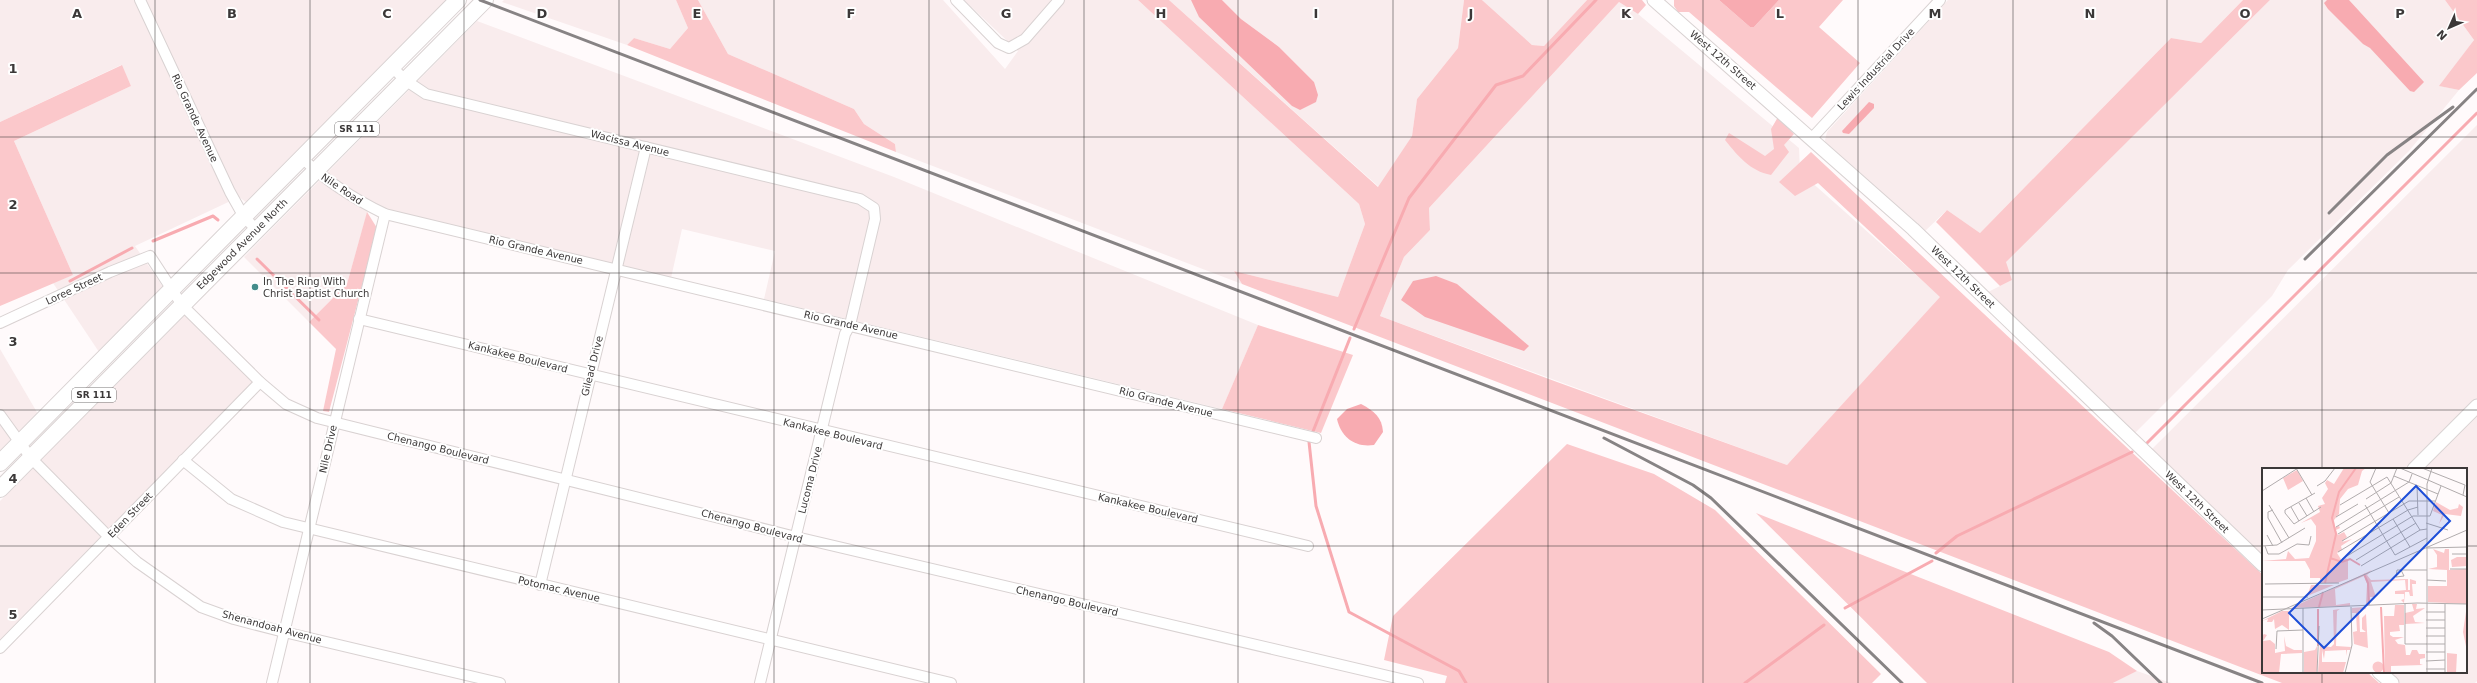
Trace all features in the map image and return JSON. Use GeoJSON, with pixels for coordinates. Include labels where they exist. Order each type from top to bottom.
{"type":"FeatureCollection","features":[{"type":"Feature","properties":{"kind":"main road","name":"Edgewood Avenue North"},"geometry":{"type":"LineString","coordinates":[[0,463],[458,0]]}},
{"type":"Feature","properties":{"kind":"main road","name":"Edgewood Avenue North"},"geometry":{"type":"LineString","coordinates":[[0,489],[485,0]]}},
{"type":"Feature","properties":{"kind":"street","name":"Rio Grande Avenue"},"geometry":{"type":"LineString","coordinates":[[140,0],[230,192],[244,217],[257,230]]}},
{"type":"Feature","properties":{"kind":"street"},"geometry":{"type":"LineString","coordinates":[[958,1],[998,43],[1010,48],[1025,38],[1060,0]]}},
{"type":"Feature","properties":{"kind":"street","name":"West 12th Street"},"geometry":{"type":"LineString","coordinates":[[1654,0],[1812,138],[1919,235],[2262,564]]}},
{"type":"Feature","properties":{"kind":"street","name":"Lewis Industrial Drive"},"geometry":{"type":"LineString","coordinates":[[1812,138],[1940,0]]}},
{"type":"Feature","properties":{"kind":"street","name":"Wacissa Avenue"},"geometry":{"type":"LineString","coordinates":[[392,67],[405,80],[426,94],[860,199],[874,208]]}},
{"type":"Feature","properties":{"kind":"street","name":"Gilead Drive"},"geometry":{"type":"LineString","coordinates":[[540,585],[646,147]]}},
{"type":"Feature","properties":{"kind":"street","name":"Nile Road"},"geometry":{"type":"LineString","coordinates":[[302,158],[357,201],[385,214]]}},
{"type":"Feature","properties":{"kind":"street","name":"Lucoma Drive"},"geometry":{"type":"LineString","coordinates":[[760,683],[845,334],[850,325],[875,219],[874,208]]}},
{"type":"Feature","properties":{"kind":"street","name":"Rio Grande Avenue"},"geometry":{"type":"LineString","coordinates":[[385,214],[1316,438]]}},
{"type":"Feature","properties":{"kind":"street","name":"Nile Drive"},"geometry":{"type":"LineString","coordinates":[[272,683],[385,214]]}},
{"type":"Feature","properties":{"kind":"street","name":"Chenango Boulevard"},"geometry":{"type":"LineString","coordinates":[[150,256],[182,305],[273,394],[299,411],[334,423],[796,537],[1418,683]]}},
{"type":"Feature","properties":{"kind":"street","name":"Loree Street"},"geometry":{"type":"LineString","coordinates":[[0,323],[110,272],[150,256]]}},
{"type":"Feature","properties":{"kind":"street","name":"Kankakee Boulevard"},"geometry":{"type":"LineString","coordinates":[[359,319],[822,431],[1308,546]]}},
{"type":"Feature","properties":{"kind":"street","name":"Eden Street"},"geometry":{"type":"LineString","coordinates":[[0,648],[260,382]]}},
{"type":"Feature","properties":{"kind":"street"},"geometry":{"type":"LineString","coordinates":[[2415,468],[2477,406]]}},
{"type":"Feature","properties":{"kind":"street","name":"Shenandoah Avenue"},"geometry":{"type":"LineString","coordinates":[[0,415],[32,458],[109,537],[148,571],[201,607],[234,619],[284,632],[500,683]]}},
{"type":"Feature","properties":{"kind":"street","name":"Potomac Avenue"},"geometry":{"type":"LineString","coordinates":[[184,460],[231,499],[252,510],[310,529],[951,683]]}},
{"type":"Feature","properties":{"kind":"street"},"geometry":{"type":"LineString","coordinates":[[2380,673],[2392,683]]}},
{"type":"Feature","properties":{"kind":"shaded area"},"geometry":{"type":"Polygon","coordinates":[[[0,0],[448,1],[247,203],[239,197],[135,246],[163,287],[99,352],[53,283],[73,275],[14,141],[131,86],[121,65],[0,122],[0,0]]]}},
{"type":"Feature","properties":{"kind":"shaded area"},"geometry":{"type":"Polygon","coordinates":[[[504,0],[676,0],[688,28],[670,49],[634,38],[627,45],[502,2],[504,0]]]}},
{"type":"Feature","properties":{"kind":"shaded area"},"geometry":{"type":"Polygon","coordinates":[[[676,0],[698,0],[728,54],[854,109],[864,124],[895,144],[896,152],[627,45],[634,38],[670,49],[688,28],[676,0]]]}},
{"type":"Feature","properties":{"kind":"shaded area"},"geometry":{"type":"Polygon","coordinates":[[[698,0],[943,0],[1005,69],[1018,51],[964,0],[1138,0],[1359,204],[1365,224],[1338,297],[1234,271],[1242,284],[896,152],[895,144],[864,124],[854,109],[728,54],[698,0]]]}},
{"type":"Feature","properties":{"kind":"shaded area"},"geometry":{"type":"Polygon","coordinates":[[[1138,0],[1169,0],[1378,187],[1412,136],[1417,99],[1458,48],[1464,0],[1482,0],[1532,45],[1544,46],[1587,0],[1642,0],[1646,5],[1638,14],[1619,2],[1429,208],[1430,230],[1404,257],[1380,316],[1787,465],[1940,297],[1818,183],[1795,196],[1779,182],[1811,152],[2262,574],[2262,673],[2368,673],[2379,683],[2282,683],[1242,284],[1234,271],[1338,297],[1365,224],[1359,204],[1138,0]]]}},
{"type":"Feature","properties":{"kind":"shaded area"},"geometry":{"type":"Polygon","coordinates":[[[1169,0],[1191,0],[1252,66],[1292,106],[1300,110],[1314,82],[1279,47],[1241,19],[1222,0],[1464,0],[1458,48],[1417,99],[1412,136],[1379,187],[1169,0]]]}},
{"type":"Feature","properties":{"kind":"shaded area"},"geometry":{"type":"Polygon","coordinates":[[[1191,0],[1222,0],[1241,19],[1279,47],[1314,82],[1318,95],[1316,102],[1300,110],[1292,106],[1199,17],[1191,0]]]}},
{"type":"Feature","properties":{"kind":"shaded area"},"geometry":{"type":"Polygon","coordinates":[[[1482,0],[1587,0],[1544,46],[1532,45],[1482,0]]]}},
{"type":"Feature","properties":{"kind":"shaded area"},"geometry":{"type":"Polygon","coordinates":[[[1674,0],[1719,0],[1750,27],[1754,27],[1779,0],[1843,0],[1819,27],[1860,63],[1812,118],[1689,12],[1678,12],[1674,6],[1674,0]]]}},
{"type":"Feature","properties":{"kind":"shaded area"},"geometry":{"type":"Polygon","coordinates":[[[1719,0],[1779,0],[1754,27],[1750,27],[1719,0]]]}},
{"type":"Feature","properties":{"kind":"shaded area"},"geometry":{"type":"Polygon","coordinates":[[[1948,0],[2243,0],[2201,43],[2171,38],[1980,233],[1947,210],[1923,233],[1826,145],[1825,140],[1827,132],[1948,0]]]}},
{"type":"Feature","properties":{"kind":"shaded area"},"geometry":{"type":"Polygon","coordinates":[[[2243,0],[2270,0],[2006,262],[2012,280],[2000,286],[1936,222],[1947,210],[1980,233],[2171,38],[2201,43],[2243,0]]]}},
{"type":"Feature","properties":{"kind":"shaded area"},"geometry":{"type":"Polygon","coordinates":[[[2270,0],[2445,0],[2474,40],[2440,86],[2459,90],[2409,151],[2288,270],[2272,296],[2134,434],[1988,292],[2012,280],[2005,262],[2270,0]]]}},
{"type":"Feature","properties":{"kind":"shaded area"},"geometry":{"type":"Polygon","coordinates":[[[2327,0],[2349,0],[2424,82],[2414,92],[2410,91],[2370,48],[2363,44],[2328,9],[2324,3],[2327,0]]]}},
{"type":"Feature","properties":{"kind":"shaded area"},"geometry":{"type":"Polygon","coordinates":[[[2445,0],[2477,0],[2477,73],[2459,90],[2439,86],[2474,40],[2445,0]]]}},
{"type":"Feature","properties":{"kind":"shaded area"},"geometry":{"type":"Polygon","coordinates":[[[1619,2],[1638,14],[1799,148],[1800,172],[1941,297],[1787,465],[1380,316],[1404,257],[1430,230],[1429,208],[1619,2]]]}},
{"type":"Feature","properties":{"kind":"shaded area"},"geometry":{"type":"Polygon","coordinates":[[[477,21],[894,177],[1258,325],[1222,409],[764,299],[775,251],[682,229],[671,278],[386,210],[370,203],[347,284],[309,322],[244,257],[477,21]]]}},
{"type":"Feature","properties":{"kind":"shaded area"},"geometry":{"type":"Polygon","coordinates":[[[122,65],[131,86],[14,141],[73,275],[0,306],[0,122],[122,65]]]}},
{"type":"Feature","properties":{"kind":"shaded area"},"geometry":{"type":"Polygon","coordinates":[[[1869,102],[1874,104],[1874,108],[1849,134],[1843,133],[1842,131],[1869,102]]]}},
{"type":"Feature","properties":{"kind":"shaded area"},"geometry":{"type":"Polygon","coordinates":[[[1778,117],[1794,134],[1784,145],[1789,152],[1771,175],[1757,170],[1745,162],[1725,140],[1729,133],[1765,156],[1774,149],[1771,129],[1778,117]]]}},
{"type":"Feature","properties":{"kind":"shaded area"},"geometry":{"type":"Polygon","coordinates":[[[2477,125],[2477,399],[2407,468],[2262,468],[2262,559],[2150,451],[2477,125]]]}},
{"type":"Feature","properties":{"kind":"shaded area"},"geometry":{"type":"Polygon","coordinates":[[[367,212],[377,228],[329,412],[323,411],[336,349],[309,322],[347,284],[367,212]]]}},
{"type":"Feature","properties":{"kind":"shaded area"},"geometry":{"type":"Polygon","coordinates":[[[1436,276],[1457,284],[1529,346],[1524,351],[1425,317],[1401,300],[1413,281],[1436,276]]]}},
{"type":"Feature","properties":{"kind":"shaded area"},"geometry":{"type":"Polygon","coordinates":[[[192,308],[261,375],[0,641],[0,501],[192,308]]]}},
{"type":"Feature","properties":{"kind":"shaded area"},"geometry":{"type":"Polygon","coordinates":[[[1258,325],[1353,355],[1321,433],[1222,409],[1258,325]]]}},
{"type":"Feature","properties":{"kind":"shaded area"},"geometry":{"type":"Polygon","coordinates":[[[0,349],[38,414],[0,452],[0,349]]]}},
{"type":"Feature","properties":{"kind":"shaded area"},"geometry":{"type":"Polygon","coordinates":[[[1361,404],[1370,409],[1381,422],[1383,432],[1374,445],[1361,445],[1350,440],[1345,436],[1337,419],[1347,409],[1361,404]]]}},
{"type":"Feature","properties":{"kind":"shaded area"},"geometry":{"type":"Polygon","coordinates":[[[2477,413],[2477,681],[2475,683],[2399,683],[2387,673],[2467,673],[2467,468],[2422,468],[2477,413]]]}},
{"type":"Feature","properties":{"kind":"shaded area"},"geometry":{"type":"Polygon","coordinates":[[[1567,444],[1654,474],[1715,510],[1881,674],[1872,683],[1445,683],[1447,676],[1384,660],[1393,616],[1567,444]]]}},
{"type":"Feature","properties":{"kind":"shaded area"},"geometry":{"type":"Polygon","coordinates":[[[1756,513],[2109,652],[2137,671],[2113,683],[1927,683],[1756,513]]]}},
{"type":"Feature","properties":{"kind":"shaded area"},"geometry":{"type":"Polygon","coordinates":[[[2137,671],[2171,683],[2113,683],[2137,671]]]}},
{"type":"Feature","properties":{"kind":"waterway"},"geometry":{"type":"LineString","coordinates":[[1354,329],[1409,198],[1496,85],[1523,76],[1596,0]]}},
{"type":"Feature","properties":{"kind":"waterway"},"geometry":{"type":"LineString","coordinates":[[2147,443],[2477,113]]}},
{"type":"Feature","properties":{"kind":"waterway"},"geometry":{"type":"LineString","coordinates":[[153,241],[213,216],[218,220]]}},
{"type":"Feature","properties":{"kind":"waterway"},"geometry":{"type":"LineString","coordinates":[[70,281],[132,248]]}},
{"type":"Feature","properties":{"kind":"waterway"},"geometry":{"type":"LineString","coordinates":[[257,259],[319,320]]}},
{"type":"Feature","properties":{"kind":"waterway"},"geometry":{"type":"LineString","coordinates":[[1312,434],[1350,338]]}},
{"type":"Feature","properties":{"kind":"waterway"},"geometry":{"type":"LineString","coordinates":[[1309,442],[1316,506],[1349,612],[1459,671],[1466,683]]}},
{"type":"Feature","properties":{"kind":"waterway"},"geometry":{"type":"LineString","coordinates":[[1936,553],[1957,536],[2132,452]]}},
{"type":"Feature","properties":{"kind":"waterway"},"geometry":{"type":"LineString","coordinates":[[1845,608],[1932,561]]}},
{"type":"Feature","properties":{"kind":"waterway"},"geometry":{"type":"LineString","coordinates":[[1745,683],[1824,625]]}},
{"type":"Feature","properties":{"kind":"railway"},"geometry":{"type":"LineString","coordinates":[[480,0],[2262,683]]}},
{"type":"Feature","properties":{"kind":"railway"},"geometry":{"type":"LineString","coordinates":[[2305,259],[2477,89]]}},
{"type":"Feature","properties":{"kind":"railway"},"geometry":{"type":"LineString","coordinates":[[2329,213],[2387,155],[2453,107]]}},
{"type":"Feature","properties":{"kind":"railway"},"geometry":{"type":"LineString","coordinates":[[1604,438],[1693,485],[1711,498],[1902,683]]}},
{"type":"Feature","properties":{"kind":"railway"},"geometry":{"type":"LineString","coordinates":[[2094,623],[2112,636],[2161,683]]}},
{"type":"Feature","properties":{"kind":"place","name":"In The Ring With Christ Baptist Church"},"geometry":{"type":"Point","coordinates":[255,287]}}]}
